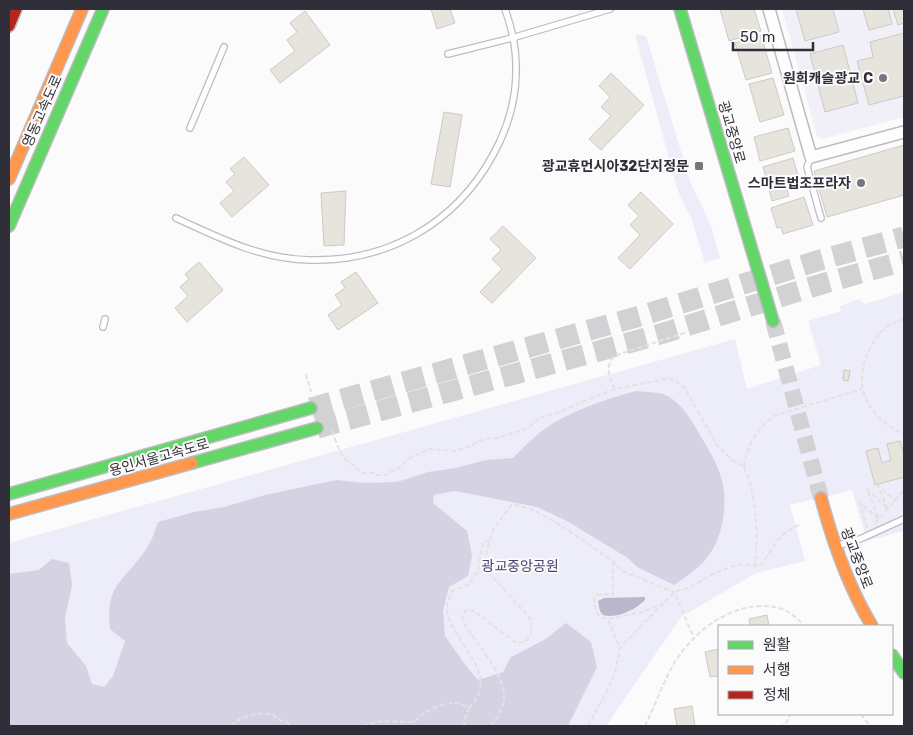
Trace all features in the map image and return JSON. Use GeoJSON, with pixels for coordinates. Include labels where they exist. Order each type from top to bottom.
{"type":"FeatureCollection","features":[{"type":"Feature","properties":{"kind":"main road"},"geometry":{"type":"LineString","coordinates":[[9,26],[16,9]]}},
{"type":"Feature","properties":{"kind":"main road","name":"영동고속도로"},"geometry":{"type":"LineString","coordinates":[[9,179],[82,9]]}},
{"type":"Feature","properties":{"kind":"main road","name":"영동고속도로"},"geometry":{"type":"LineString","coordinates":[[9,226],[103,9]]}},
{"type":"Feature","properties":{"kind":"main road","name":"광교중앙로"},"geometry":{"type":"LineString","coordinates":[[680,9],[772,321]]}},
{"type":"Feature","properties":{"kind":"main road","name":"용인서울고속도로"},"geometry":{"type":"LineString","coordinates":[[9,494],[311,408]]}},
{"type":"Feature","properties":{"kind":"main road","name":"용인서울고속도로"},"geometry":{"type":"LineString","coordinates":[[9,514],[317,428]]}},
{"type":"Feature","properties":{"kind":"main road","name":"광교중앙로"},"geometry":{"type":"LineString","coordinates":[[821,498],[834,547],[854,594],[871,625]]}},
{"type":"Feature","properties":{"kind":"main road"},"geometry":{"type":"LineString","coordinates":[[893,656],[904,673]]}},
{"type":"Feature","properties":{"kind":"street"},"geometry":{"type":"LineString","coordinates":[[769,9],[811,157],[904,132]]}},
{"type":"Feature","properties":{"kind":"lane"},"geometry":{"type":"LineString","coordinates":[[176,218],[228,242],[274,257],[309,260],[344,259],[370,254],[427,228],[444,216],[470,191],[499,144],[510,116],[516,65],[506,9]]}},
{"type":"Feature","properties":{"kind":"lane"},"geometry":{"type":"LineString","coordinates":[[448,54],[512,38],[610,9]]}},
{"type":"Feature","properties":{"kind":"lane"},"geometry":{"type":"LineString","coordinates":[[190,128],[224,46]]}},
{"type":"Feature","properties":{"kind":"lane"},"geometry":{"type":"LineString","coordinates":[[811,157],[808,167],[821,218]]}},
{"type":"Feature","properties":{"kind":"lane"},"geometry":{"type":"LineString","coordinates":[[102,327],[106,319]]}},
{"type":"Feature","properties":{"kind":"lane"},"geometry":{"type":"LineString","coordinates":[[834,547],[860,539],[904,519]]}},
{"type":"Feature","properties":{"kind":"path"},"geometry":{"type":"LineString","coordinates":[[904,319],[889,324],[880,332],[871,345],[862,371],[862,389],[866,401],[875,415],[888,426],[904,434]]}},
{"type":"Feature","properties":{"kind":"path"},"geometry":{"type":"LineString","coordinates":[[615,390],[608,373],[614,356],[687,332]]}},
{"type":"Feature","properties":{"kind":"path"},"geometry":{"type":"LineString","coordinates":[[306,374],[311,392]]}},
{"type":"Feature","properties":{"kind":"path"},"geometry":{"type":"LineString","coordinates":[[332,430],[340,452],[348,462],[362,473],[385,475],[400,467],[410,458],[429,449],[455,451],[466,448],[484,438],[497,438],[521,431],[532,425],[538,418],[559,412],[589,399],[615,390],[665,378],[676,380],[684,387],[717,445],[732,460],[744,467]]}},
{"type":"Feature","properties":{"kind":"path"},"geometry":{"type":"LineString","coordinates":[[755,566],[756,509],[751,486],[744,467],[748,448],[764,422],[776,415],[862,389]]}},
{"type":"Feature","properties":{"kind":"path"},"geometry":{"type":"LineString","coordinates":[[888,509],[878,486],[896,501]]}},
{"type":"Feature","properties":{"kind":"path"},"geometry":{"type":"LineString","coordinates":[[878,519],[867,489],[888,509]]}},
{"type":"Feature","properties":{"kind":"path"},"geometry":{"type":"LineString","coordinates":[[878,519],[860,503],[868,530],[896,501],[904,490]]}},
{"type":"Feature","properties":{"kind":"path"},"geometry":{"type":"LineString","coordinates":[[491,726],[503,705],[504,692],[494,669],[463,620],[464,613],[470,610],[474,611],[515,642],[525,642],[529,639],[532,628],[529,617],[486,568],[485,560],[493,530],[511,505],[515,504],[536,510],[613,561],[622,571],[674,592],[694,638]]}},
{"type":"Feature","properties":{"kind":"path"},"geometry":{"type":"LineString","coordinates":[[588,726],[615,673],[620,648],[674,592],[730,567],[743,564],[761,565],[778,540],[786,532],[800,524]]}},
{"type":"Feature","properties":{"kind":"path"},"geometry":{"type":"LineString","coordinates":[[465,726],[464,722],[469,708],[477,699],[481,683],[478,666],[450,622],[446,608],[452,591],[468,585],[478,570],[483,542],[490,541]]}},
{"type":"Feature","properties":{"kind":"path"},"geometry":{"type":"LineString","coordinates":[[613,561],[612,594],[597,595],[594,598],[594,604],[602,618],[608,620],[647,611],[663,603]]}},
{"type":"Feature","properties":{"kind":"path"},"geometry":{"type":"LineString","coordinates":[[645,726],[673,665],[694,638],[719,618],[730,612],[752,606],[778,607],[797,618],[803,625]]}},
{"type":"Feature","properties":{"kind":"path"},"geometry":{"type":"LineString","coordinates":[[608,620],[620,648]]}},
{"type":"Feature","properties":{"kind":"path"},"geometry":{"type":"LineString","coordinates":[[363,726],[382,721],[414,722],[422,713],[437,706],[458,703],[469,708]]}},
{"type":"Feature","properties":{"kind":"path"},"geometry":{"type":"LineString","coordinates":[[232,726],[243,717],[256,714],[271,714],[291,726]]}},
{"type":"Feature","properties":{"kind":"path"},"geometry":{"type":"LineString","coordinates":[[862,715],[870,726]]}},
{"type":"Feature","properties":{"kind":"path"},"geometry":{"type":"LineString","coordinates":[[779,726],[786,725]]}},
{"type":"Feature","properties":{"kind":"shaded area"},"geometry":{"type":"Polygon","coordinates":[[[782,9],[904,9],[904,117],[823,139],[817,136],[782,9]]]}},
{"type":"Feature","properties":{"kind":"shaded area"},"geometry":{"type":"Polygon","coordinates":[[[636,391],[667,395],[680,405],[710,452],[723,483],[724,516],[714,547],[702,564],[674,585],[637,567],[628,558],[565,520],[537,507],[455,491],[434,495],[433,503],[467,531],[472,555],[468,576],[449,587],[443,610],[445,636],[478,680],[503,672],[511,657],[544,640],[566,623],[591,642],[597,667],[568,726],[9,726],[9,574],[39,570],[52,559],[69,563],[72,585],[65,618],[67,643],[86,666],[92,684],[104,687],[113,676],[125,641],[110,629],[109,613],[114,590],[149,544],[158,522],[194,512],[224,507],[265,495],[336,480],[365,483],[397,482],[428,472],[456,468],[486,460],[513,458],[541,431],[562,418],[593,404],[636,391]]]}},
{"type":"Feature","properties":{"kind":"shaded area"},"geometry":{"type":"Polygon","coordinates":[[[645,597],[645,600],[636,607],[626,613],[614,616],[603,615],[598,601],[604,598],[645,597]]]}},
{"type":"Feature","properties":{"kind":"green space"},"geometry":{"type":"Polygon","coordinates":[[[635,34],[646,36],[690,181],[711,226],[720,258],[705,263],[692,220],[678,191],[635,34]]]}},
{"type":"Feature","properties":{"kind":"green space","name":"광교중앙공원"},"geometry":{"type":"Polygon","coordinates":[[[904,292],[904,531],[867,541],[852,490],[790,505],[805,561],[756,573],[681,617],[606,726],[9,726],[9,543],[735,339],[747,389],[821,365],[808,321],[841,311],[840,306],[859,299],[865,304],[904,292]]]}},
{"type":"Feature","properties":{"kind":"building"},"geometry":{"type":"Polygon","coordinates":[[[431,9],[450,9],[455,23],[437,29],[431,9]]]}},
{"type":"Feature","properties":{"kind":"building"},"geometry":{"type":"Polygon","coordinates":[[[720,9],[754,9],[761,31],[729,41],[720,9]]]}},
{"type":"Feature","properties":{"kind":"building"},"geometry":{"type":"Polygon","coordinates":[[[796,9],[833,9],[839,32],[805,41],[796,9]]]}},
{"type":"Feature","properties":{"kind":"building"},"geometry":{"type":"Polygon","coordinates":[[[863,9],[888,9],[892,24],[869,30],[863,9]]]}},
{"type":"Feature","properties":{"kind":"building"},"geometry":{"type":"Polygon","coordinates":[[[893,9],[904,9],[904,23],[898,25],[893,9]]]}},
{"type":"Feature","properties":{"kind":"building"},"geometry":{"type":"Polygon","coordinates":[[[305,11],[330,45],[280,83],[270,70],[295,51],[287,40],[297,32],[290,23],[305,11]]]}},
{"type":"Feature","properties":{"kind":"building","name":"원희캐슬광교 C"},"geometry":{"type":"Polygon","coordinates":[[[904,33],[904,96],[869,105],[857,61],[873,57],[870,42],[904,33]]]}},
{"type":"Feature","properties":{"kind":"building"},"geometry":{"type":"Polygon","coordinates":[[[761,35],[772,73],[746,80],[735,43],[761,35]]]}},
{"type":"Feature","properties":{"kind":"building"},"geometry":{"type":"Polygon","coordinates":[[[843,45],[858,103],[825,112],[810,54],[843,45]]]}},
{"type":"Feature","properties":{"kind":"building"},"geometry":{"type":"Polygon","coordinates":[[[611,73],[644,105],[601,150],[589,139],[611,116],[601,107],[610,97],[599,86],[611,73]]]}},
{"type":"Feature","properties":{"kind":"building"},"geometry":{"type":"Polygon","coordinates":[[[773,78],[784,115],[760,122],[749,84],[773,78]]]}},
{"type":"Feature","properties":{"kind":"building"},"geometry":{"type":"Polygon","coordinates":[[[444,112],[462,115],[450,187],[431,184],[444,112]]]}},
{"type":"Feature","properties":{"kind":"building"},"geometry":{"type":"Polygon","coordinates":[[[788,128],[795,151],[760,161],[754,137],[788,128]]]}},
{"type":"Feature","properties":{"kind":"building","name":"스마트법조프라자"},"geometry":{"type":"Polygon","coordinates":[[[904,145],[904,195],[827,217],[814,171],[904,145]]]}},
{"type":"Feature","properties":{"kind":"building"},"geometry":{"type":"Polygon","coordinates":[[[244,157],[269,185],[232,217],[220,203],[234,191],[226,182],[235,174],[230,169],[244,157]]]}},
{"type":"Feature","properties":{"kind":"building"},"geometry":{"type":"Polygon","coordinates":[[[793,158],[801,186],[787,190],[789,196],[772,201],[763,167],[793,158]]]}},
{"type":"Feature","properties":{"kind":"building"},"geometry":{"type":"Polygon","coordinates":[[[346,191],[344,245],[324,246],[321,193],[346,191]]]}},
{"type":"Feature","properties":{"kind":"building"},"geometry":{"type":"Polygon","coordinates":[[[641,192],[673,224],[630,269],[618,258],[640,235],[630,225],[639,216],[628,205],[641,192]]]}},
{"type":"Feature","properties":{"kind":"building"},"geometry":{"type":"Polygon","coordinates":[[[804,197],[813,225],[783,234],[781,227],[777,228],[771,208],[804,197]]]}},
{"type":"Feature","properties":{"kind":"building"},"geometry":{"type":"Polygon","coordinates":[[[503,226],[536,258],[492,303],[480,292],[502,269],[492,259],[501,250],[490,239],[503,226]]]}},
{"type":"Feature","properties":{"kind":"building"},"geometry":{"type":"Polygon","coordinates":[[[199,262],[223,290],[187,322],[175,308],[188,296],[180,287],[189,279],[185,274],[199,262]]]}},
{"type":"Feature","properties":{"kind":"building"},"geometry":{"type":"Polygon","coordinates":[[[356,272],[378,303],[338,330],[328,315],[342,305],[335,295],[345,288],[341,282],[356,272]]]}},
{"type":"Feature","properties":{"kind":"building"},"geometry":{"type":"Polygon","coordinates":[[[844,370],[850,371],[848,381],[843,380],[844,370]]]}},
{"type":"Feature","properties":{"kind":"building"},"geometry":{"type":"Polygon","coordinates":[[[900,441],[904,455],[904,477],[875,485],[866,451],[878,448],[882,463],[891,460],[887,444],[900,441]]]}},
{"type":"Feature","properties":{"kind":"building"},"geometry":{"type":"Polygon","coordinates":[[[767,615],[769,625],[750,625],[749,619],[767,615]]]}},
{"type":"Feature","properties":{"kind":"building"},"geometry":{"type":"Polygon","coordinates":[[[718,649],[718,676],[710,677],[705,652],[718,649]]]}},
{"type":"Feature","properties":{"kind":"building"},"geometry":{"type":"Polygon","coordinates":[[[692,706],[695,726],[677,726],[674,709],[692,706]]]}},
{"type":"Feature","properties":{"kind":"tunnel"},"geometry":{"type":"LineString","coordinates":[[311,408],[647,314],[820,260],[904,237]]}},
{"type":"Feature","properties":{"kind":"tunnel"},"geometry":{"type":"LineString","coordinates":[[317,428],[657,335],[825,283],[904,261]]}},
{"type":"Feature","properties":{"kind":"tunnel"},"geometry":{"type":"LineString","coordinates":[[773,321],[821,498]]}},
{"type":"Feature","properties":{"kind":"traffic: fast"},"geometry":{"type":"LineString","coordinates":[[9,226],[103,9]]}},
{"type":"Feature","properties":{"kind":"traffic: fast"},"geometry":{"type":"LineString","coordinates":[[680,9],[773,321]]}},
{"type":"Feature","properties":{"kind":"traffic: fast"},"geometry":{"type":"LineString","coordinates":[[9,494],[311,408]]}},
{"type":"Feature","properties":{"kind":"traffic: fast"},"geometry":{"type":"LineString","coordinates":[[192,463],[317,428]]}},
{"type":"Feature","properties":{"kind":"traffic: fast"},"geometry":{"type":"LineString","coordinates":[[893,656],[904,673]]}},
{"type":"Feature","properties":{"kind":"traffic: slow"},"geometry":{"type":"LineString","coordinates":[[9,179],[82,9]]}},
{"type":"Feature","properties":{"kind":"traffic: slow"},"geometry":{"type":"LineString","coordinates":[[9,514],[192,463]]}},
{"type":"Feature","properties":{"kind":"traffic: slow"},"geometry":{"type":"LineString","coordinates":[[821,498],[842,564],[871,625]]}},
{"type":"Feature","properties":{"kind":"traffic: jam"},"geometry":{"type":"LineString","coordinates":[[9,26],[16,9]]}},
{"type":"Feature","properties":{"kind":"place","name":"원희캐슬광교 C"},"geometry":{"type":"Point","coordinates":[883,78]}},
{"type":"Feature","properties":{"kind":"place","name":"광교휴먼시아32단지정문"},"geometry":{"type":"Point","coordinates":[699,166]}},
{"type":"Feature","properties":{"kind":"place","name":"스마트법조프라자"},"geometry":{"type":"Point","coordinates":[861,183]}}]}
